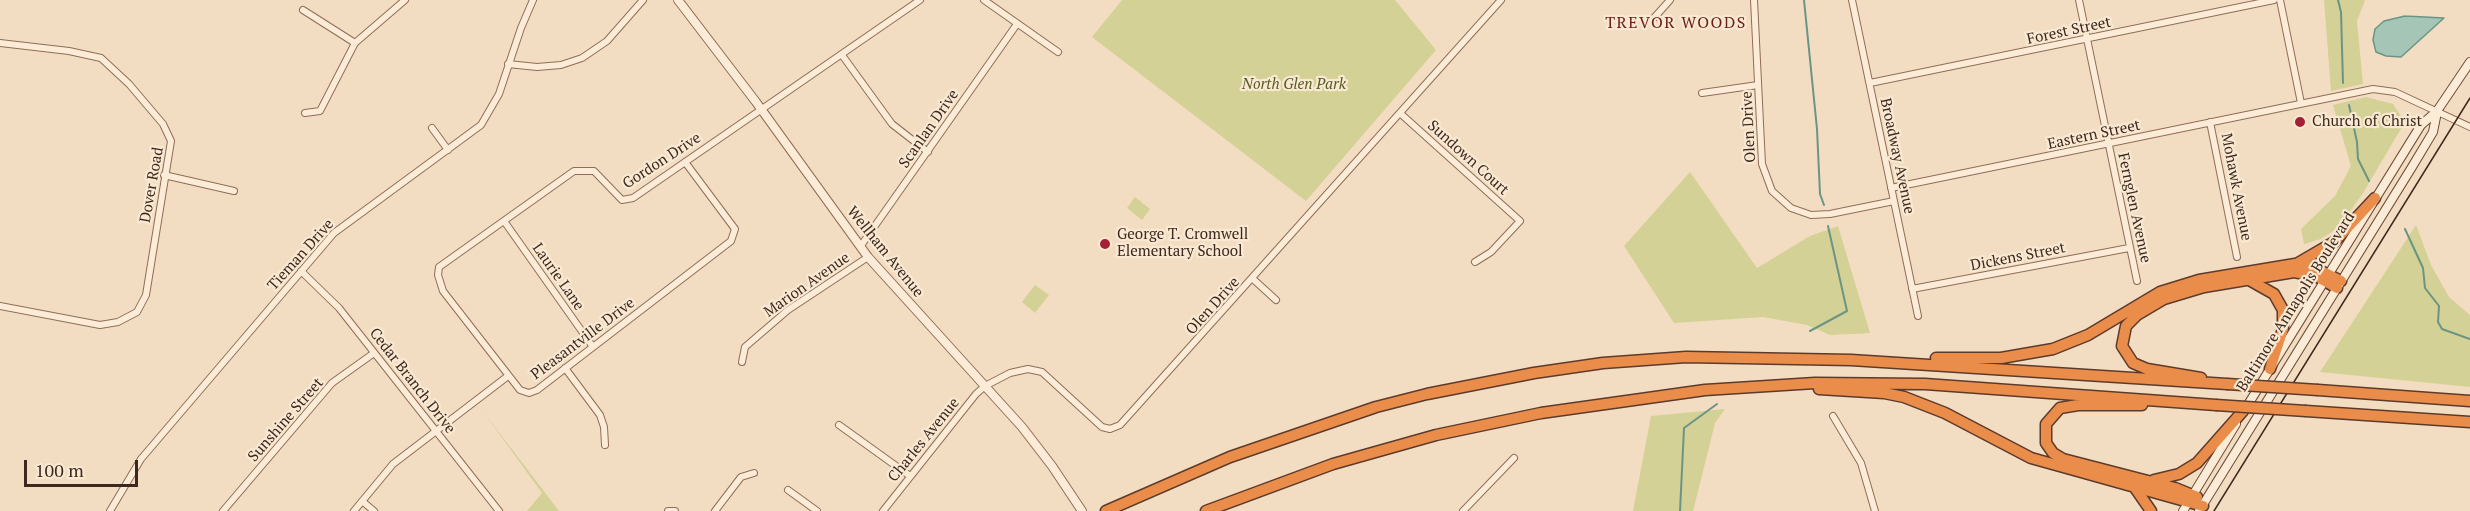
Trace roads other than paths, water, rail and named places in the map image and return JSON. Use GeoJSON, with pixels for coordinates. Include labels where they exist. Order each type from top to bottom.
{"type":"FeatureCollection","features":[{"type":"Feature","properties":{"kind":"highway"},"geometry":{"type":"LineString","coordinates":[[1106,511],[1230,457],[1320,424],[1427,394],[1534,372],[1658,358],[1879,361],[2001,358],[2043,351],[2088,335],[2151,297],[2175,286],[2295,264],[2315,255],[2334,242],[2375,198]]}},
{"type":"Feature","properties":{"kind":"highway"},"geometry":{"type":"LineString","coordinates":[[2295,264],[2313,267],[2339,285]]}},
{"type":"Feature","properties":{"kind":"highway"},"geometry":{"type":"LineString","coordinates":[[2228,384],[2182,373],[2141,367],[2126,356],[2123,335],[2133,319],[2164,299],[2194,289],[2294,272],[2327,278]]}},
{"type":"Feature","properties":{"kind":"highway"},"geometry":{"type":"LineString","coordinates":[[2248,280],[2270,290],[2283,310],[2283,328],[2270,369]]}},
{"type":"Feature","properties":{"kind":"highway"},"geometry":{"type":"LineString","coordinates":[[1879,361],[2470,401]]}},
{"type":"Feature","properties":{"kind":"highway"},"geometry":{"type":"LineString","coordinates":[[1786,384],[1904,397],[1945,412],[2031,458],[2191,498]]}},
{"type":"Feature","properties":{"kind":"highway"},"geometry":{"type":"LineString","coordinates":[[1206,511],[1333,464],[1489,422],[1668,394],[1786,384],[1925,384],[2470,422]]}},
{"type":"Feature","properties":{"kind":"highway"},"geometry":{"type":"LineString","coordinates":[[2185,402],[2068,406],[2054,412],[2046,424],[2045,439],[2055,455],[2147,481],[2191,498],[2202,506]]}},
{"type":"Feature","properties":{"kind":"highway"},"geometry":{"type":"LineString","coordinates":[[2147,481],[2172,477],[2192,467],[2210,451],[2244,411]]}},
{"type":"Feature","properties":{"kind":"highway"},"geometry":{"type":"LineString","coordinates":[[2132,485],[2151,511]]}},
{"type":"Feature","properties":{"kind":"main road","name":"Baltimore Annapolis Boulevard"},"geometry":{"type":"LineString","coordinates":[[2183,511],[2421,125],[2437,111],[2470,62]]}},
{"type":"Feature","properties":{"kind":"main road","name":"Baltimore Annapolis Boulevard"},"geometry":{"type":"LineString","coordinates":[[2202,506],[2433,132],[2437,111]]}},
{"type":"Feature","properties":{"kind":"street"},"geometry":{"type":"LineString","coordinates":[[305,113],[320,111],[356,43],[405,0]]}},
{"type":"Feature","properties":{"kind":"street","name":"Tieman Drive"},"geometry":{"type":"LineString","coordinates":[[110,511],[141,459],[334,232],[481,124],[499,94],[533,0]]}},
{"type":"Feature","properties":{"kind":"street"},"geometry":{"type":"LineString","coordinates":[[508,64],[537,67],[561,65],[582,58],[607,41],[643,0]]}},
{"type":"Feature","properties":{"kind":"street","name":"Wellham Avenue"},"geometry":{"type":"LineString","coordinates":[[678,0],[762,110],[860,247],[1032,439],[1082,511]]}},
{"type":"Feature","properties":{"kind":"street","name":"Gordon Drive"},"geometry":{"type":"LineString","coordinates":[[508,376],[443,291],[438,275],[439,267],[574,171],[594,171],[622,200],[633,198],[920,0]]}},
{"type":"Feature","properties":{"kind":"street"},"geometry":{"type":"LineString","coordinates":[[984,0],[1058,52]]}},
{"type":"Feature","properties":{"kind":"street","name":"Olen Drive"},"geometry":{"type":"LineString","coordinates":[[985,386],[1019,370],[1042,372],[1102,427],[1117,428],[1501,0]]}},
{"type":"Feature","properties":{"kind":"street"},"geometry":{"type":"LineString","coordinates":[[1653,19],[1670,0]]}},
{"type":"Feature","properties":{"kind":"street","name":"Olen Drive"},"geometry":{"type":"LineString","coordinates":[[1754,0],[1762,164],[1768,183],[1784,203],[1804,214],[1818,216],[1894,201]]}},
{"type":"Feature","properties":{"kind":"street","name":"Broadway Avenue"},"geometry":{"type":"LineString","coordinates":[[1852,0],[1918,316]]}},
{"type":"Feature","properties":{"kind":"street","name":"Fernglen Avenue"},"geometry":{"type":"LineString","coordinates":[[2079,0],[2137,280]]}},
{"type":"Feature","properties":{"kind":"street","name":"Forest Street"},"geometry":{"type":"LineString","coordinates":[[1870,83],[2274,0]]}},
{"type":"Feature","properties":{"kind":"street"},"geometry":{"type":"LineString","coordinates":[[2280,0],[2301,103]]}},
{"type":"Feature","properties":{"kind":"street"},"geometry":{"type":"LineString","coordinates":[[303,10],[356,43]]}},
{"type":"Feature","properties":{"kind":"street","name":"Scanlan Drive"},"geometry":{"type":"LineString","coordinates":[[860,247],[1017,24]]}},
{"type":"Feature","properties":{"kind":"street","name":"Dover Road"},"geometry":{"type":"LineString","coordinates":[[0,43],[69,51],[101,58],[129,84],[163,124],[171,141],[146,295],[136,312],[118,322],[100,324],[0,306]]}},
{"type":"Feature","properties":{"kind":"street"},"geometry":{"type":"LineString","coordinates":[[842,55],[892,124],[928,152]]}},
{"type":"Feature","properties":{"kind":"street"},"geometry":{"type":"LineString","coordinates":[[1702,93],[1758,86]]}},
{"type":"Feature","properties":{"kind":"street","name":"Eastern Street"},"geometry":{"type":"LineString","coordinates":[[1891,188],[2379,89],[2395,92],[2437,111]]}},
{"type":"Feature","properties":{"kind":"street"},"geometry":{"type":"LineString","coordinates":[[2437,111],[2470,127]]}},
{"type":"Feature","properties":{"kind":"street","name":"Sundown Court"},"geometry":{"type":"LineString","coordinates":[[1401,114],[1520,221],[1491,252],[1475,262]]}},
{"type":"Feature","properties":{"kind":"street","name":"Mohawk Avenue"},"geometry":{"type":"LineString","coordinates":[[2210,122],[2237,256]]}},
{"type":"Feature","properties":{"kind":"street"},"geometry":{"type":"LineString","coordinates":[[432,128],[448,150]]}},
{"type":"Feature","properties":{"kind":"street","name":"Pleasantville Drive"},"geometry":{"type":"LineString","coordinates":[[354,511],[393,464],[508,376],[520,390],[529,393],[537,390],[731,241],[735,235],[735,229],[685,162]]}},
{"type":"Feature","properties":{"kind":"street"},"geometry":{"type":"LineString","coordinates":[[164,176],[234,191]]}},
{"type":"Feature","properties":{"kind":"street","name":"Laurie Lane"},"geometry":{"type":"LineString","coordinates":[[504,221],[593,347]]}},
{"type":"Feature","properties":{"kind":"street","name":"Dickens Street"},"geometry":{"type":"LineString","coordinates":[[1912,289],[2129,248]]}},
{"type":"Feature","properties":{"kind":"street","name":"Marion Avenue"},"geometry":{"type":"LineString","coordinates":[[742,362],[746,348],[788,310],[868,257]]}},
{"type":"Feature","properties":{"kind":"street","name":"Cedar Branch Drive"},"geometry":{"type":"LineString","coordinates":[[301,271],[339,308],[499,511]]}},
{"type":"Feature","properties":{"kind":"street"},"geometry":{"type":"LineString","coordinates":[[1253,279],[1276,300]]}},
{"type":"Feature","properties":{"kind":"street","name":"Sunshine Street"},"geometry":{"type":"LineString","coordinates":[[223,511],[332,383],[374,353]]}},
{"type":"Feature","properties":{"kind":"street"},"geometry":{"type":"LineString","coordinates":[[565,368],[600,415],[605,445]]}},
{"type":"Feature","properties":{"kind":"street","name":"Charles Avenue"},"geometry":{"type":"LineString","coordinates":[[883,511],[985,386]]}},
{"type":"Feature","properties":{"kind":"street"},"geometry":{"type":"LineString","coordinates":[[1833,416],[1861,463],[1875,511]]}},
{"type":"Feature","properties":{"kind":"street"},"geometry":{"type":"LineString","coordinates":[[839,425],[910,476]]}},
{"type":"Feature","properties":{"kind":"street"},"geometry":{"type":"LineString","coordinates":[[1463,511],[1514,458]]}},
{"type":"Feature","properties":{"kind":"street"},"geometry":{"type":"LineString","coordinates":[[715,511],[741,477],[754,472]]}},
{"type":"Feature","properties":{"kind":"street"},"geometry":{"type":"LineString","coordinates":[[788,490],[817,511]]}},
{"type":"Feature","properties":{"kind":"street"},"geometry":{"type":"LineString","coordinates":[[362,501],[374,511]]}},
{"type":"Feature","properties":{"kind":"street"},"geometry":{"type":"LineString","coordinates":[[668,511],[675,511]]}},
{"type":"Feature","properties":{"kind":"waterway"},"geometry":{"type":"LineString","coordinates":[[1804,0],[1817,129],[1820,194],[1824,205]]}},
{"type":"Feature","properties":{"kind":"waterway"},"geometry":{"type":"LineString","coordinates":[[2338,0],[2341,12],[2343,83]]}},
{"type":"Feature","properties":{"kind":"waterway"},"geometry":{"type":"LineString","coordinates":[[2349,105],[2357,142],[2358,159],[2369,181]]}},
{"type":"Feature","properties":{"kind":"waterway"},"geometry":{"type":"LineString","coordinates":[[1810,331],[1847,311],[1828,226]]}},
{"type":"Feature","properties":{"kind":"waterway"},"geometry":{"type":"LineString","coordinates":[[2405,229],[2423,268],[2425,288],[2439,306],[2438,322],[2442,329],[2470,339]]}},
{"type":"Feature","properties":{"kind":"waterway"},"geometry":{"type":"LineString","coordinates":[[1680,511],[1684,428],[1717,404]]}},
{"type":"Feature","properties":{"kind":"tram line"},"geometry":{"type":"LineString","coordinates":[[2214,511],[2470,98]]}},
{"type":"Feature","properties":{"kind":"place","name":"Church of Christ"},"geometry":{"type":"Point","coordinates":[2300,122]}},
{"type":"Feature","properties":{"kind":"place","name":"George T. Cromwell Elementary School"},"geometry":{"type":"Point","coordinates":[1105,244]}},
{"type":"Feature","properties":{"kind":"district","name":"TREVOR WOODS"},"geometry":{"type":"Point","coordinates":[1676,23]}},
{"type":"Feature","properties":{"kind":"park label","name":"North Glen Park"},"geometry":{"type":"Point","coordinates":[1294,85]}}]}
